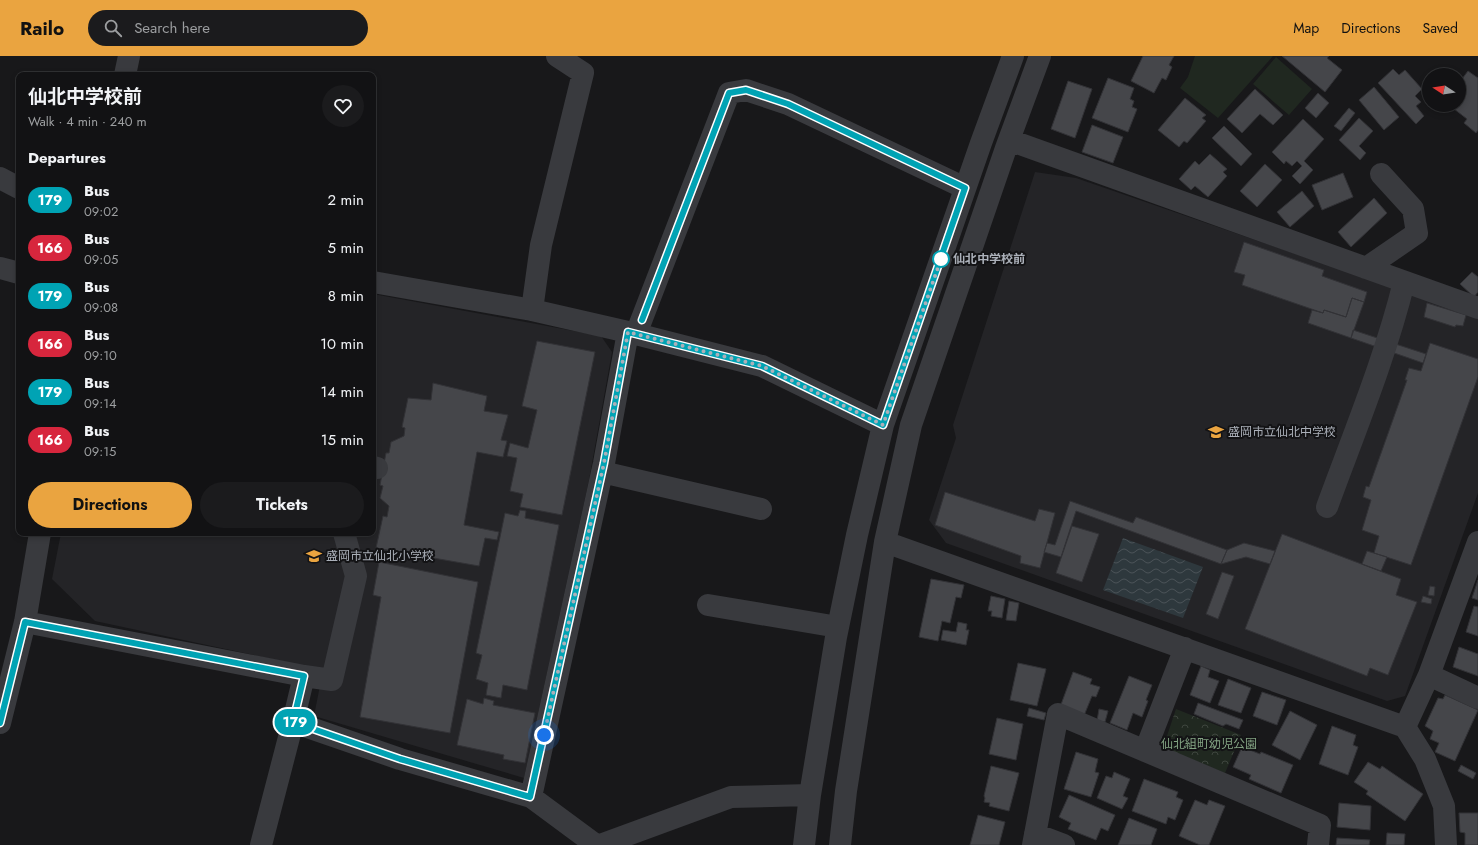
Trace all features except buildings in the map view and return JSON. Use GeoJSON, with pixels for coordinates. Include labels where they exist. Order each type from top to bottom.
{"type":"FeatureCollection","features":[{"type":"Feature","properties":{"kind":"street"},"geometry":{"type":"LineString","coordinates":[[126,72],[129,56]]}},
{"type":"Feature","properties":{"kind":"street"},"geometry":{"type":"LineString","coordinates":[[532,310],[541,245],[583,73],[557,56]]}},
{"type":"Feature","properties":{"kind":"street"},"geometry":{"type":"LineString","coordinates":[[804,845],[810,795],[838,627],[857,535],[883,425],[965,188],[1013,56]]}},
{"type":"Feature","properties":{"kind":"street"},"geometry":{"type":"LineString","coordinates":[[840,845],[846,791],[885,542],[911,425],[1009,140],[1040,56]]}},
{"type":"Feature","properties":{"kind":"street"},"geometry":{"type":"LineString","coordinates":[[530,797],[632,333],[729,93],[746,90],[788,104],[965,188]]}},
{"type":"Feature","properties":{"kind":"street"},"geometry":{"type":"LineString","coordinates":[[1009,140],[1478,308]]}},
{"type":"Feature","properties":{"kind":"street"},"geometry":{"type":"LineString","coordinates":[[1366,268],[1418,233],[1413,209],[1381,174]]}},
{"type":"Feature","properties":{"kind":"street"},"geometry":{"type":"LineString","coordinates":[[0,178],[16,186]]}},
{"type":"Feature","properties":{"kind":"street"},"geometry":{"type":"LineString","coordinates":[[0,268],[16,272]]}},
{"type":"Feature","properties":{"kind":"street"},"geometry":{"type":"LineString","coordinates":[[1327,508],[1380,362],[1399,304],[1404,282]]}},
{"type":"Feature","properties":{"kind":"street"},"geometry":{"type":"LineString","coordinates":[[376,283],[532,310],[632,333],[762,366],[883,425]]}},
{"type":"Feature","properties":{"kind":"street"},"geometry":{"type":"LineString","coordinates":[[602,472],[761,509]]}},
{"type":"Feature","properties":{"kind":"street"},"geometry":{"type":"LineString","coordinates":[[0,723],[8,656],[25,622],[39,536]]}},
{"type":"Feature","properties":{"kind":"street"},"geometry":{"type":"LineString","coordinates":[[25,622],[304,676],[332,680],[356,576],[345,536]]}},
{"type":"Feature","properties":{"kind":"street"},"geometry":{"type":"LineString","coordinates":[[885,542],[1405,727],[1426,759],[1444,806],[1446,845]]}},
{"type":"Feature","properties":{"kind":"street"},"geometry":{"type":"LineString","coordinates":[[1405,727],[1429,675],[1478,542]]}},
{"type":"Feature","properties":{"kind":"street"},"geometry":{"type":"LineString","coordinates":[[708,605],[838,627]]}},
{"type":"Feature","properties":{"kind":"street"},"geometry":{"type":"LineString","coordinates":[[1145,751],[1185,648]]}},
{"type":"Feature","properties":{"kind":"street"},"geometry":{"type":"LineString","coordinates":[[1429,675],[1478,698]]}},
{"type":"Feature","properties":{"kind":"street"},"geometry":{"type":"LineString","coordinates":[[262,845],[304,676]]}},
{"type":"Feature","properties":{"kind":"street"},"geometry":{"type":"LineString","coordinates":[[1064,845],[1034,840],[1058,714],[1320,824],[1318,845]]}},
{"type":"Feature","properties":{"kind":"street"},"geometry":{"type":"LineString","coordinates":[[293,722],[400,759],[530,797],[596,845]]}},
{"type":"Feature","properties":{"kind":"street"},"geometry":{"type":"LineString","coordinates":[[600,845],[731,797],[810,795]]}},
{"type":"Feature","properties":{"kind":"shaded area","name":"盛岡市立仙北中学校"},"geometry":{"type":"Polygon","coordinates":[[[1035,172],[1076,178],[1478,317],[1478,493],[1405,696],[1387,701],[946,543],[929,520],[956,438],[953,425],[1035,172]]]}},
{"type":"Feature","properties":{"kind":"shaded area","name":"盛岡市立仙北小学校"},"geometry":{"type":"Polygon","coordinates":[[[376,295],[601,336],[612,352],[589,480],[524,778],[314,716],[323,670],[95,621],[52,579],[60,536],[376,536],[376,295]]]}},
{"type":"Feature","properties":{"kind":"green space"},"geometry":{"type":"Polygon","coordinates":[[[1195,56],[1273,56],[1218,118],[1180,88],[1188,77],[1195,56]]]}},
{"type":"Feature","properties":{"kind":"green space"},"geometry":{"type":"Polygon","coordinates":[[[1276,57],[1312,89],[1289,115],[1253,84],[1276,57]]]}},
{"type":"Feature","properties":{"kind":"green space","name":"仙北組町幼児公園"},"geometry":{"type":"Polygon","coordinates":[[[1176,709],[1241,735],[1225,773],[1169,750],[1166,739],[1176,709]]]}},
{"type":"Feature","properties":{"kind":"water"},"geometry":{"type":"Polygon","coordinates":[[[1123,538],[1203,567],[1183,618],[1103,590],[1123,538]]]}},
{"type":"Feature","properties":{"kind":"bus line","name":"179"},"geometry":{"type":"LineString","coordinates":[[0,723],[25,622],[304,676],[293,722],[400,759],[530,797],[604,463],[628,332],[762,366],[883,425],[965,188],[788,104],[746,90],[729,93],[642,320]]}},
{"type":"Feature","properties":{"kind":"place","name":"仙北中学校前"},"geometry":{"type":"Point","coordinates":[941,259]}},
{"type":"Feature","properties":{"kind":"place","name":"盛岡市立仙北中学校"},"geometry":{"type":"Point","coordinates":[1216,432]}},
{"type":"Feature","properties":{"kind":"place","name":"盛岡市立仙北小学校"},"geometry":{"type":"Point","coordinates":[314,556]}},
{"type":"Feature","properties":{"kind":"route"},"geometry":{"type":"LineString","coordinates":[[544,735],[604,463],[628,332],[762,366],[883,425],[941,259]]}}]}
